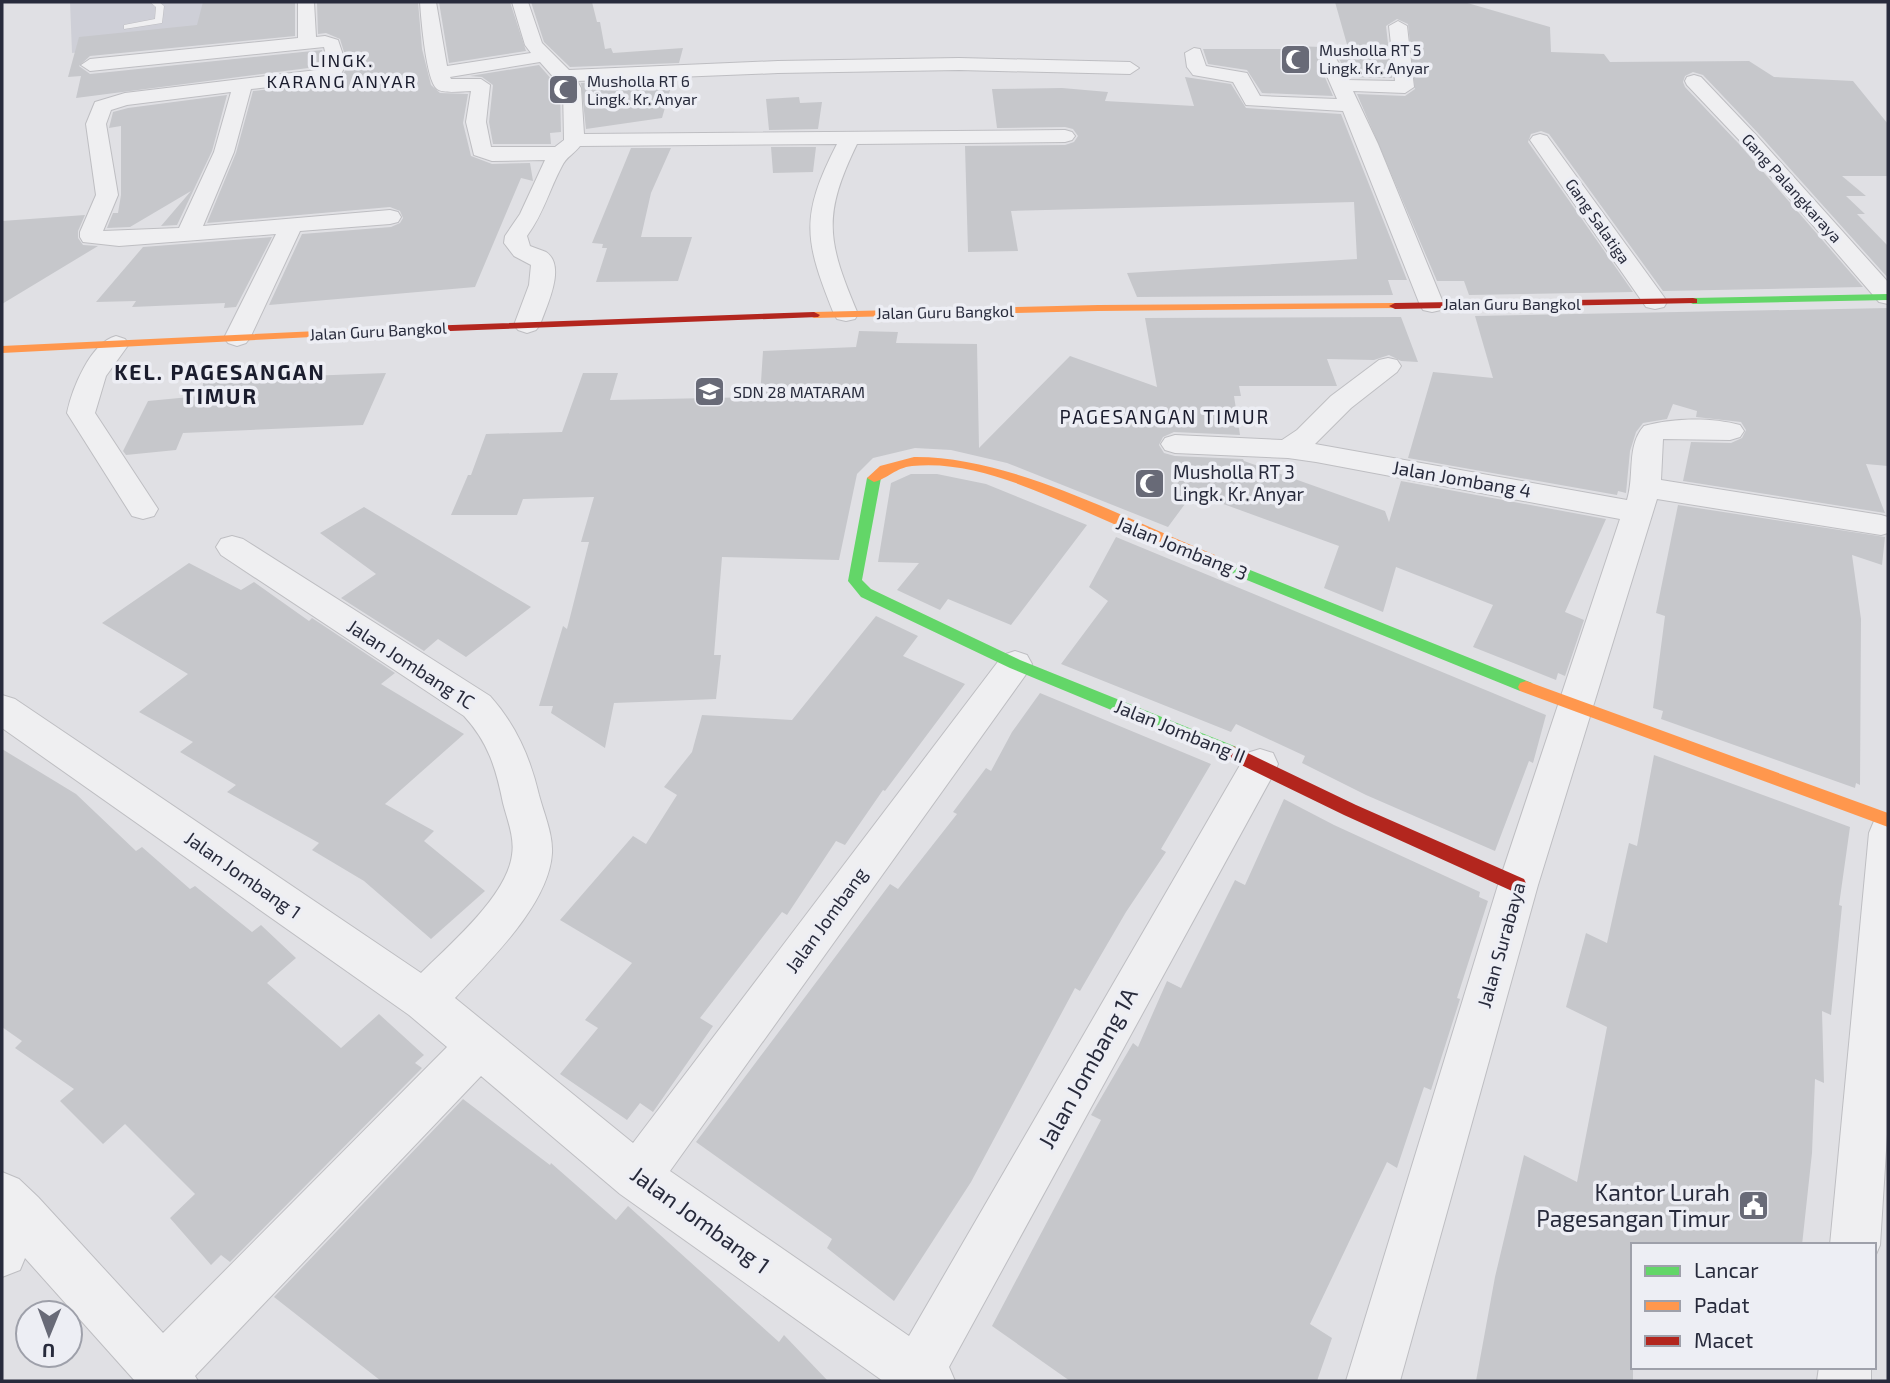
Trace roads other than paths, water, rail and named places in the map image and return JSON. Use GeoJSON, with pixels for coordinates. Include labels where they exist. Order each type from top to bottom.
{"type":"FeatureCollection","features":[{"type":"Feature","properties":{"kind":"street"},"geometry":{"type":"LineString","coordinates":[[306,2],[313,42]]}},
{"type":"Feature","properties":{"kind":"street"},"geometry":{"type":"LineString","coordinates":[[428,2],[439,73],[444,85],[481,85],[476,122],[481,151],[492,155],[567,147],[850,137],[1065,136]]}},
{"type":"Feature","properties":{"kind":"street"},"geometry":{"type":"LineString","coordinates":[[520,2],[534,45],[572,88],[567,147],[550,168],[531,215],[516,236],[516,243],[522,251],[540,266],[527,325]]}},
{"type":"Feature","properties":{"kind":"street"},"geometry":{"type":"LineString","coordinates":[[1341,85],[1405,87],[1398,26]]}},
{"type":"Feature","properties":{"kind":"street"},"geometry":{"type":"LineString","coordinates":[[90,65],[313,42],[332,44],[337,64],[334,70],[307,76],[112,102],[102,106],[96,124],[102,136],[102,166],[107,181],[107,195],[91,237],[119,239],[390,216]]}},
{"type":"Feature","properties":{"kind":"street"},"geometry":{"type":"LineString","coordinates":[[1194,53],[1196,67],[1200,71],[1240,77],[1253,101],[1350,105]]}},
{"type":"Feature","properties":{"kind":"street"},"geometry":{"type":"LineString","coordinates":[[439,73],[545,56]]}},
{"type":"Feature","properties":{"kind":"street"},"geometry":{"type":"LineString","coordinates":[[1329,60],[1432,305]]}},
{"type":"Feature","properties":{"kind":"street"},"geometry":{"type":"LineString","coordinates":[[564,76],[806,66],[959,64],[1130,68]]}},
{"type":"Feature","properties":{"kind":"street","name":"Gang Palangkaraya"},"geometry":{"type":"LineString","coordinates":[[1694,81],[1749,139],[1888,297]]}},
{"type":"Feature","properties":{"kind":"street"},"geometry":{"type":"LineString","coordinates":[[188,234],[224,152],[243,84]]}},
{"type":"Feature","properties":{"kind":"street"},"geometry":{"type":"LineString","coordinates":[[846,314],[830,276],[820,223],[826,188],[850,137]]}},
{"type":"Feature","properties":{"kind":"street","name":"Gang Salatiga"},"geometry":{"type":"LineString","coordinates":[[1540,140],[1655,302]]}},
{"type":"Feature","properties":{"kind":"street"},"geometry":{"type":"LineString","coordinates":[[237,338],[292,225]]}},
{"type":"Feature","properties":{"kind":"street","name":"Jalan Guru Bangkol"},"geometry":{"type":"LineString","coordinates":[[2,350],[527,325],[846,314],[1888,297]]}},
{"type":"Feature","properties":{"kind":"street"},"geometry":{"type":"LineString","coordinates":[[116,344],[93,374],[84,392],[81,413],[143,509]]}},
{"type":"Feature","properties":{"kind":"street"},"geometry":{"type":"LineString","coordinates":[[1288,449],[1307,436],[1341,402],[1388,366]]}},
{"type":"Feature","properties":{"kind":"street","name":"Jalan Surabaya"},"geometry":{"type":"LineString","coordinates":[[1373,1381],[1518,885],[1641,500],[1648,439],[1654,432],[1672,429],[1730,431]]}},
{"type":"Feature","properties":{"kind":"street","name":"Jalan Jombang 4"},"geometry":{"type":"LineString","coordinates":[[1175,444],[1288,449],[1473,480],[1881,525]]}},
{"type":"Feature","properties":{"kind":"street","name":"Jalan Jombang 3"},"geometry":{"type":"LineString","coordinates":[[856,569],[868,512],[871,482],[876,474],[897,463],[953,463],[995,472],[1574,707]]}},
{"type":"Feature","properties":{"kind":"street","name":"Jalan Jombang 1C"},"geometry":{"type":"LineString","coordinates":[[232,547],[477,706],[505,740],[533,854],[527,874],[516,897],[424,1000]]}},
{"type":"Feature","properties":{"kind":"street","name":"Jalan Jombang II"},"geometry":{"type":"LineString","coordinates":[[856,569],[855,582],[866,593],[1015,664],[1259,764],[1350,810],[1518,885]]}},
{"type":"Feature","properties":{"kind":"street","name":"Jalan Jombang"},"geometry":{"type":"LineString","coordinates":[[637,1177],[1015,664]]}},
{"type":"Feature","properties":{"kind":"street"},"geometry":{"type":"LineString","coordinates":[[1574,707],[1888,820]]}},
{"type":"Feature","properties":{"kind":"street","name":"Jalan Jombang 1"},"geometry":{"type":"LineString","coordinates":[[2,709],[424,1000],[637,1177],[923,1377]]}},
{"type":"Feature","properties":{"kind":"street","name":"Jalan Jombang 1A"},"geometry":{"type":"LineString","coordinates":[[923,1377],[1259,764]]}},
{"type":"Feature","properties":{"kind":"street"},"geometry":{"type":"LineString","coordinates":[[1855,1243],[1888,833]]}},
{"type":"Feature","properties":{"kind":"street"},"geometry":{"type":"LineString","coordinates":[[8,1221],[167,1376],[481,1045]]}},
{"type":"Feature","properties":{"kind":"lane"},"geometry":{"type":"LineString","coordinates":[[127,27],[159,21],[162,11],[154,2]]}},
{"type":"Feature","properties":{"kind":"place","name":"Musholla RT 5 Lingk. Kr. Anyar"},"geometry":{"type":"Point","coordinates":[1296,59]}},
{"type":"Feature","properties":{"kind":"place","name":"Musholla RT 6 Lingk. Kr. Anyar"},"geometry":{"type":"Point","coordinates":[564,90]}},
{"type":"Feature","properties":{"kind":"place","name":"SDN 28 MATARAM"},"geometry":{"type":"Point","coordinates":[710,392]}},
{"type":"Feature","properties":{"kind":"place","name":"Musholla RT 3 Lingk. Kr. Anyar"},"geometry":{"type":"Point","coordinates":[1150,483]}},
{"type":"Feature","properties":{"kind":"place","name":"Kantor Lurah Pagesangan Timur"},"geometry":{"type":"Point","coordinates":[1753,1206]}},
{"type":"Feature","properties":{"kind":"district","name":"LINGK. KARANG ANYAR"},"geometry":{"type":"Point","coordinates":[342,71]}},
{"type":"Feature","properties":{"kind":"district","name":"KEL. PAGESANGAN TIMUR"},"geometry":{"type":"Point","coordinates":[220,385]}},
{"type":"Feature","properties":{"kind":"district","name":"PAGESANGAN TIMUR"},"geometry":{"type":"Point","coordinates":[1165,417]}}]}
